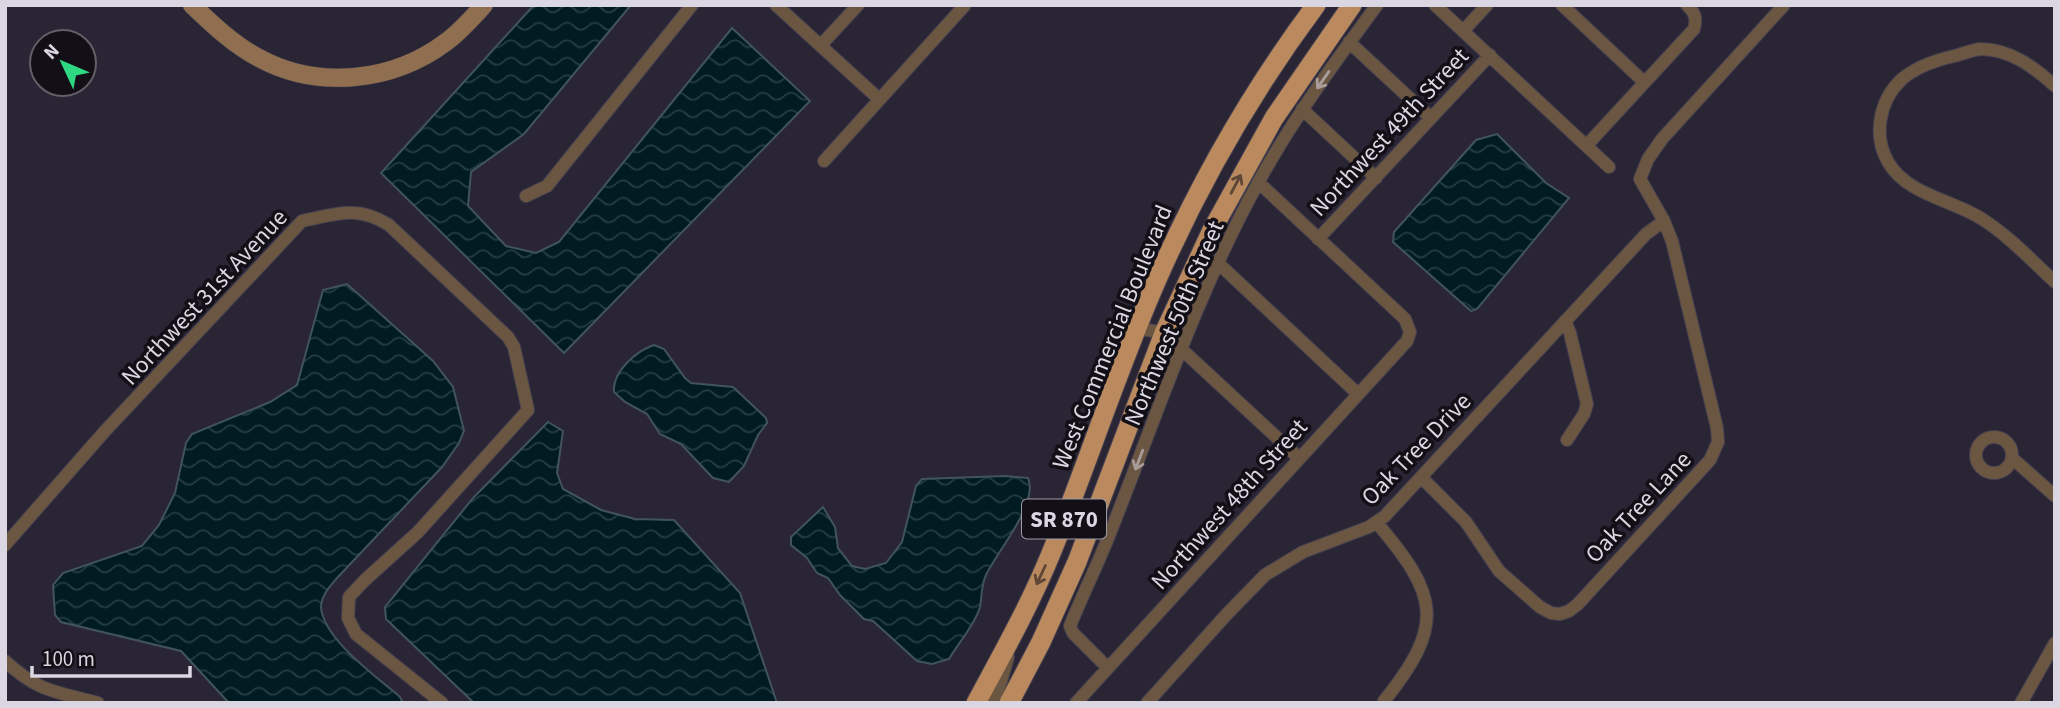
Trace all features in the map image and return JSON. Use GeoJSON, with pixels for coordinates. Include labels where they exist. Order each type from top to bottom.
{"type":"FeatureCollection","features":[{"type":"Feature","properties":{"kind":"highway","name":"West Commercial Boulevard"},"geometry":{"type":"LineString","coordinates":[[976,703],[1017,627],[1051,554],[1137,328],[1170,251],[1210,172],[1263,82],[1316,5]]}},
{"type":"Feature","properties":{"kind":"highway","name":"West Commercial Boulevard"},"geometry":{"type":"LineString","coordinates":[[1009,703],[1041,642],[1077,562],[1164,333],[1212,230],[1261,140],[1352,5]]}},
{"type":"Feature","properties":{"kind":"main road"},"geometry":{"type":"LineString","coordinates":[[192,5],[229,39],[260,59],[304,74],[344,78],[376,74],[418,59],[447,42],[484,5]]}},
{"type":"Feature","properties":{"kind":"street"},"geometry":{"type":"LineString","coordinates":[[526,196],[548,186],[692,5]]}},
{"type":"Feature","properties":{"kind":"street"},"geometry":{"type":"LineString","coordinates":[[776,5],[879,99]]}},
{"type":"Feature","properties":{"kind":"street"},"geometry":{"type":"LineString","coordinates":[[821,46],[858,5]]}},
{"type":"Feature","properties":{"kind":"street"},"geometry":{"type":"LineString","coordinates":[[824,161],[965,5]]}},
{"type":"Feature","properties":{"kind":"street","name":"Northwest 50th Street"},"geometry":{"type":"LineString","coordinates":[[1108,668],[1070,626],[1113,527],[1182,349],[1258,182],[1302,109],[1377,5]]}},
{"type":"Feature","properties":{"kind":"street"},"geometry":{"type":"LineString","coordinates":[[1435,5],[1609,167]]}},
{"type":"Feature","properties":{"kind":"street"},"geometry":{"type":"LineString","coordinates":[[1463,31],[1487,5]]}},
{"type":"Feature","properties":{"kind":"street"},"geometry":{"type":"LineString","coordinates":[[1562,5],[1644,82]]}},
{"type":"Feature","properties":{"kind":"street"},"geometry":{"type":"LineString","coordinates":[[1587,145],[1694,29],[1697,19],[1694,11],[1687,5]]}},
{"type":"Feature","properties":{"kind":"street","name":"Oak Tree Lane"},"geometry":{"type":"LineString","coordinates":[[1420,477],[1466,522],[1499,571],[1540,607],[1560,614],[1578,604],[1705,466],[1718,442],[1716,422],[1672,241],[1640,179],[1648,159],[1662,139],[1784,5]]}},
{"type":"Feature","properties":{"kind":"street"},"geometry":{"type":"LineString","coordinates":[[1349,43],[1431,118]]}},
{"type":"Feature","properties":{"kind":"street"},"geometry":{"type":"LineString","coordinates":[[2055,86],[2024,61],[1999,52],[1979,49],[1933,61],[1902,79],[1888,97],[1879,121],[1881,147],[1899,178],[1982,219],[2055,282]]}},
{"type":"Feature","properties":{"kind":"street","name":"Northwest 49th Street"},"geometry":{"type":"LineString","coordinates":[[1318,239],[1490,55]]}},
{"type":"Feature","properties":{"kind":"street"},"geometry":{"type":"LineString","coordinates":[[1302,109],[1376,178]]}},
{"type":"Feature","properties":{"kind":"street"},"geometry":{"type":"LineString","coordinates":[[1258,182],[1318,239]]}},
{"type":"Feature","properties":{"kind":"street","name":"Northwest 31st Avenue"},"geometry":{"type":"LineString","coordinates":[[5,545],[106,431],[302,221],[344,213],[372,214],[389,225],[508,337],[514,347],[528,410],[418,532],[349,597],[348,618],[356,634],[442,703]]}},
{"type":"Feature","properties":{"kind":"street","name":"Oak Tree Drive"},"geometry":{"type":"LineString","coordinates":[[1147,703],[1265,575],[1303,552],[1377,523],[1646,234],[1664,221]]}},
{"type":"Feature","properties":{"kind":"street","name":"Northwest 48th Street"},"geometry":{"type":"LineString","coordinates":[[1076,703],[1408,341],[1410,332],[1405,320],[1318,239]]}},
{"type":"Feature","properties":{"kind":"street"},"geometry":{"type":"LineString","coordinates":[[1219,264],[1358,394]]}},
{"type":"Feature","properties":{"kind":"street"},"geometry":{"type":"LineString","coordinates":[[1565,321],[1587,404],[1567,440]]}},
{"type":"Feature","properties":{"kind":"street"},"geometry":{"type":"LineString","coordinates":[[1137,328],[1164,333],[1299,458]]}},
{"type":"Feature","properties":{"kind":"street"},"geometry":{"type":"LineString","coordinates":[[2012,458],[2055,496]]}},
{"type":"Feature","properties":{"kind":"street"},"geometry":{"type":"LineString","coordinates":[[1377,523],[1411,567],[1428,605],[1425,630],[1419,648],[1384,701]]}},
{"type":"Feature","properties":{"kind":"street","name":"West Commercial Boulevard"},"geometry":{"type":"LineString","coordinates":[[991,703],[998,692],[1017,627]]}},
{"type":"Feature","properties":{"kind":"street"},"geometry":{"type":"LineString","coordinates":[[2021,703],[2055,643]]}},
{"type":"Feature","properties":{"kind":"street"},"geometry":{"type":"LineString","coordinates":[[5,660],[35,685],[65,696],[98,703]]}},
{"type":"Feature","properties":{"kind":"water"},"geometry":{"type":"Polygon","coordinates":[[[534,5],[631,5],[524,134],[471,172],[468,206],[506,246],[536,253],[559,242],[732,28],[810,101],[564,353],[381,173],[534,5]]]}},
{"type":"Feature","properties":{"kind":"water"},"geometry":{"type":"Polygon","coordinates":[[[1497,134],[1546,183],[1569,198],[1477,309],[1471,311],[1393,242],[1394,232],[1476,140],[1497,134]]]}},
{"type":"Feature","properties":{"kind":"water"},"geometry":{"type":"Polygon","coordinates":[[[347,284],[433,361],[453,387],[464,431],[442,467],[337,578],[326,591],[321,603],[324,619],[331,632],[365,668],[400,697],[403,703],[229,703],[181,651],[61,622],[55,615],[53,585],[63,573],[142,546],[159,525],[175,493],[186,443],[192,434],[270,402],[297,385],[323,290],[347,284]]]}},
{"type":"Feature","properties":{"kind":"water"},"geometry":{"type":"Polygon","coordinates":[[[654,345],[664,349],[691,383],[733,387],[766,418],[767,423],[758,435],[744,466],[729,482],[713,478],[681,444],[660,434],[647,414],[625,402],[614,392],[614,384],[626,363],[654,345]]]}},
{"type":"Feature","properties":{"kind":"water"},"geometry":{"type":"Polygon","coordinates":[[[548,422],[563,431],[557,473],[563,489],[601,510],[635,519],[674,520],[740,593],[777,703],[474,703],[386,619],[385,607],[473,498],[548,422]]]}},
{"type":"Feature","properties":{"kind":"water"},"geometry":{"type":"Polygon","coordinates":[[[1005,476],[1028,478],[1028,501],[986,575],[980,607],[974,620],[949,659],[932,664],[917,661],[873,621],[864,619],[840,595],[828,578],[817,573],[807,558],[791,545],[791,537],[823,507],[835,527],[838,548],[852,566],[865,569],[886,563],[902,542],[916,486],[922,479],[1005,476]]]}}]}
